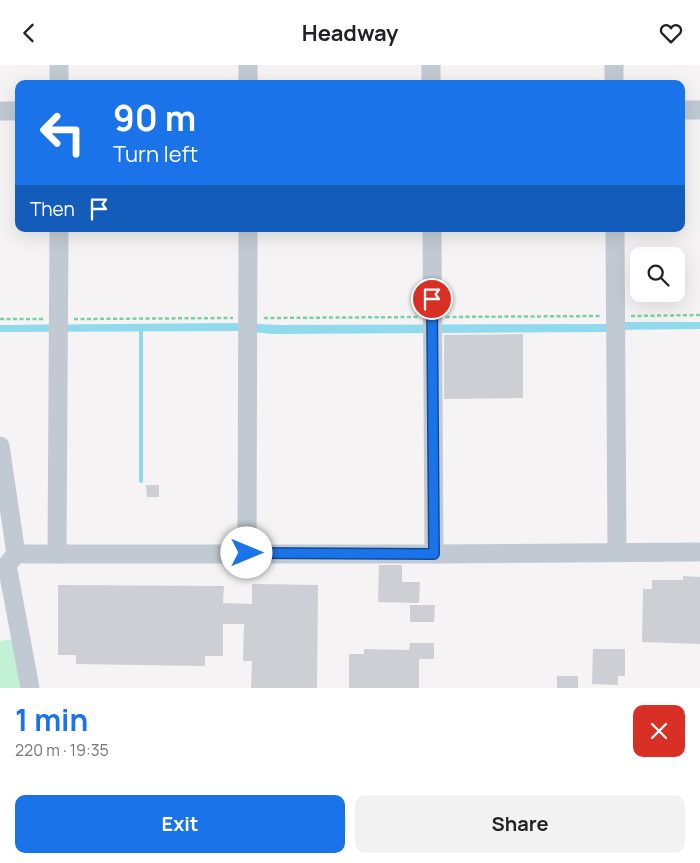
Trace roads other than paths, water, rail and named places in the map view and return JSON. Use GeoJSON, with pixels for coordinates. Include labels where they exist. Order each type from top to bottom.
{"type":"FeatureCollection","features":[{"type":"Feature","properties":{"kind":"street"},"geometry":{"type":"LineString","coordinates":[[59,65],[59,80]]}},
{"type":"Feature","properties":{"kind":"street"},"geometry":{"type":"LineString","coordinates":[[248,65],[248,80]]}},
{"type":"Feature","properties":{"kind":"street"},"geometry":{"type":"LineString","coordinates":[[431,65],[431,80]]}},
{"type":"Feature","properties":{"kind":"street"},"geometry":{"type":"LineString","coordinates":[[614,65],[614,80]]}},
{"type":"Feature","properties":{"kind":"street"},"geometry":{"type":"LineString","coordinates":[[685,110],[700,110]]}},
{"type":"Feature","properties":{"kind":"street"},"geometry":{"type":"LineString","coordinates":[[0,111],[15,111]]}},
{"type":"Feature","properties":{"kind":"street"},"geometry":{"type":"LineString","coordinates":[[57,554],[59,232]]}},
{"type":"Feature","properties":{"kind":"street"},"geometry":{"type":"LineString","coordinates":[[247,553],[248,232]]}},
{"type":"Feature","properties":{"kind":"street"},"geometry":{"type":"LineString","coordinates":[[432,232],[434,554]]}},
{"type":"Feature","properties":{"kind":"street"},"geometry":{"type":"LineString","coordinates":[[615,232],[617,552]]}},
{"type":"Feature","properties":{"kind":"street"},"geometry":{"type":"LineString","coordinates":[[0,446],[16,553],[7,565],[30,688]]}},
{"type":"Feature","properties":{"kind":"street"},"geometry":{"type":"LineString","coordinates":[[16,553],[434,554],[700,552]]}},
{"type":"Feature","properties":{"kind":"water"},"geometry":{"type":"Polygon","coordinates":[[[625,322],[700,322],[700,329],[609,330],[606,332],[274,334],[239,331],[0,332],[0,325],[238,323],[277,325],[610,324],[625,322]]]}},
{"type":"Feature","properties":{"kind":"waterway"},"geometry":{"type":"LineString","coordinates":[[141,328],[141,481]]}}]}
